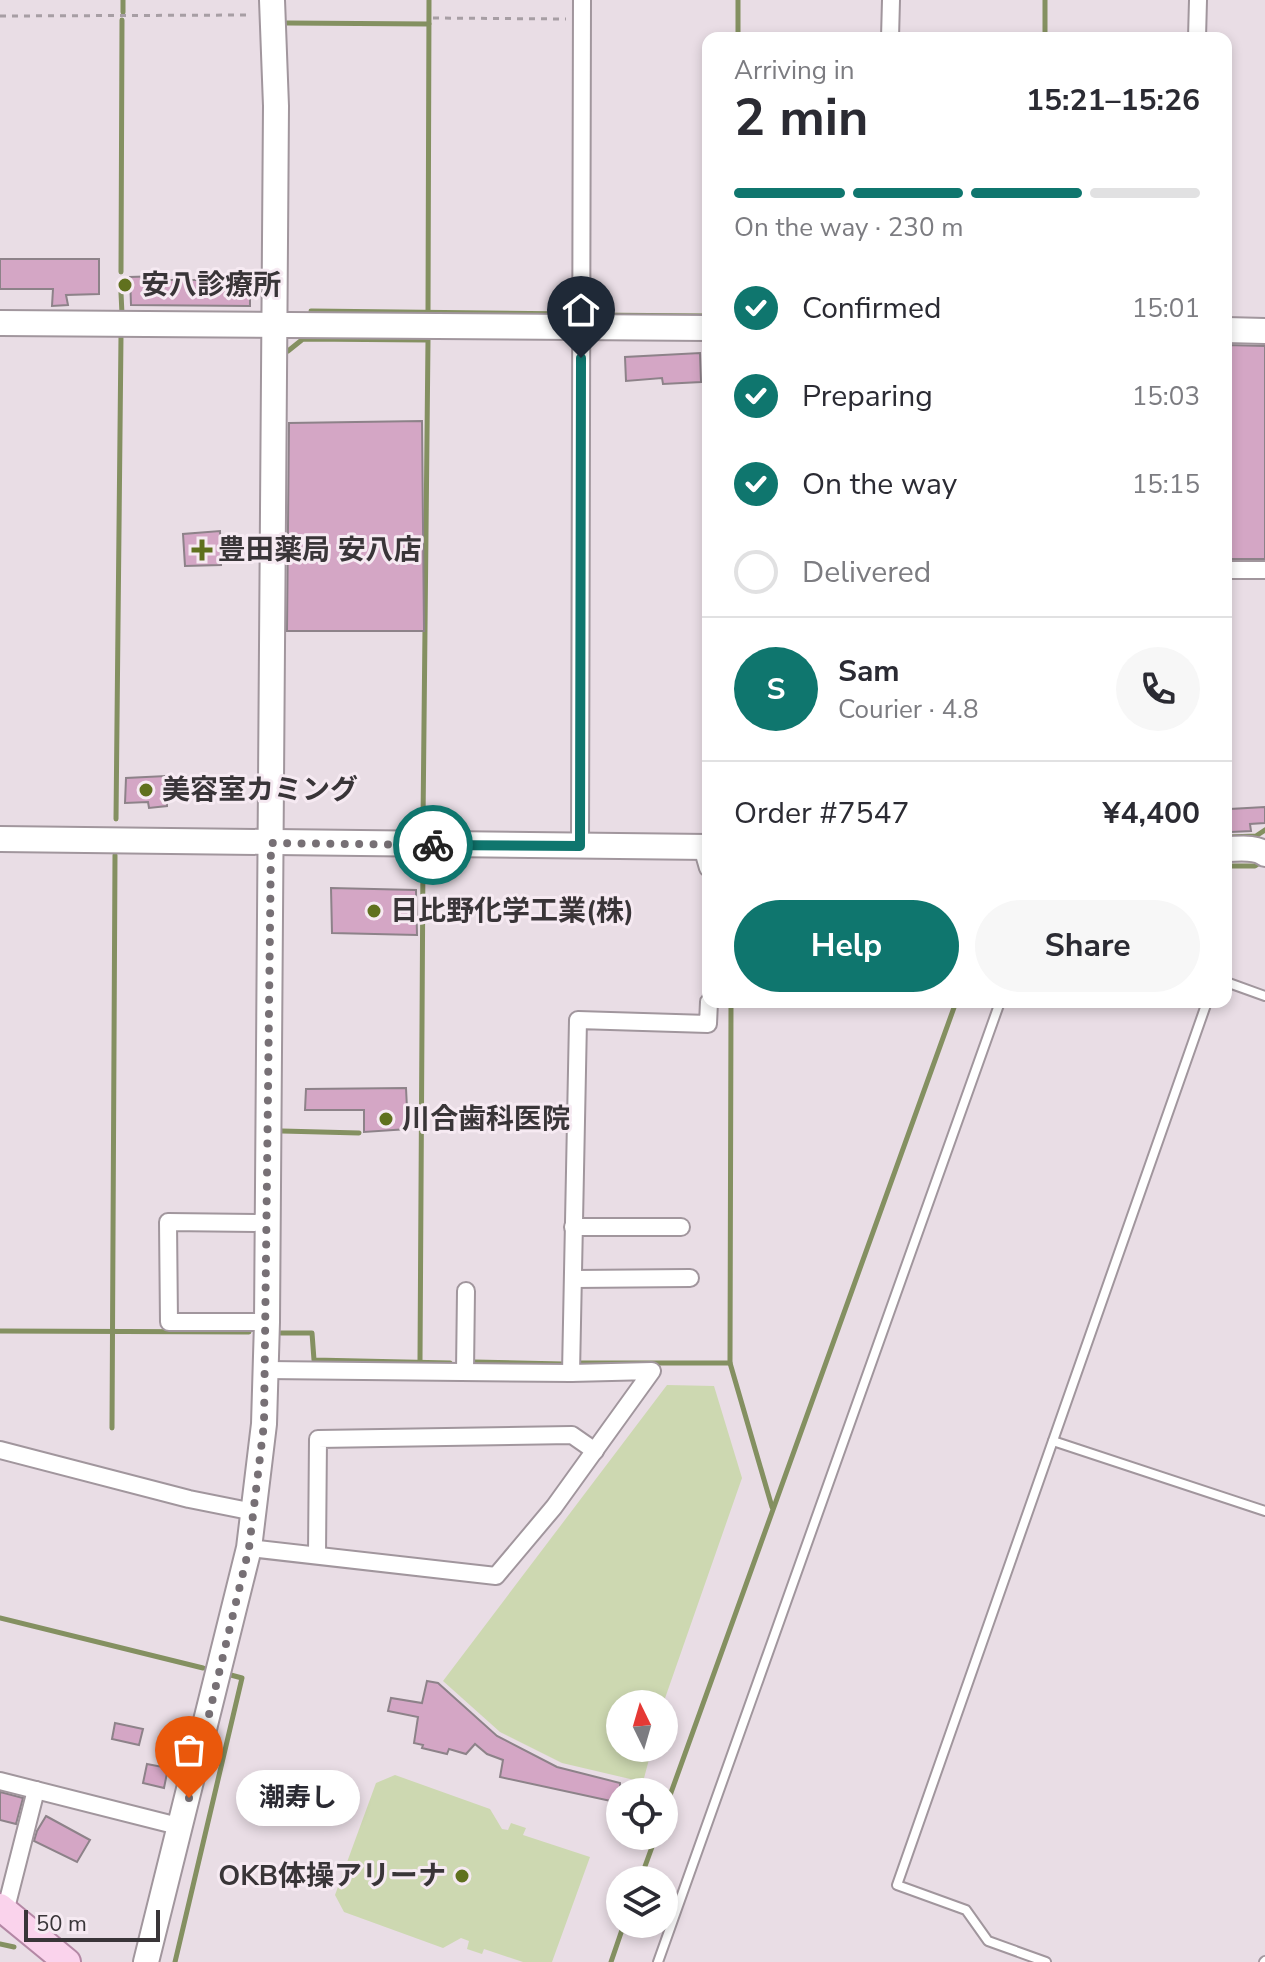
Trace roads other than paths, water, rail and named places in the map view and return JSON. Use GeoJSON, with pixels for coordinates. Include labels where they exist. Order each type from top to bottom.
{"type":"FeatureCollection","features":[{"type":"Feature","properties":{"kind":"main road"},"geometry":{"type":"LineString","coordinates":[[3,1909],[67,1962]]}},
{"type":"Feature","properties":{"kind":"street"},"geometry":{"type":"LineString","coordinates":[[580,846],[582,0]]}},
{"type":"Feature","properties":{"kind":"street"},"geometry":{"type":"LineString","coordinates":[[890,32],[891,0]]}},
{"type":"Feature","properties":{"kind":"street"},"geometry":{"type":"LineString","coordinates":[[1197,32],[1198,0]]}},
{"type":"Feature","properties":{"kind":"street"},"geometry":{"type":"LineString","coordinates":[[146,1962],[249,1548],[264,1424],[275,325],[276,106],[272,7]]}},
{"type":"Feature","properties":{"kind":"street"},"geometry":{"type":"LineString","coordinates":[[0,323],[702,328]]}},
{"type":"Feature","properties":{"kind":"street"},"geometry":{"type":"LineString","coordinates":[[1232,330],[1265,331]]}},
{"type":"Feature","properties":{"kind":"street"},"geometry":{"type":"LineString","coordinates":[[1232,570],[1265,570]]}},
{"type":"Feature","properties":{"kind":"street"},"geometry":{"type":"LineString","coordinates":[[0,839],[580,846],[702,854]]}},
{"type":"Feature","properties":{"kind":"street"},"geometry":{"type":"LineString","coordinates":[[1232,850],[1263,853]]}},
{"type":"Feature","properties":{"kind":"street"},"geometry":{"type":"LineString","coordinates":[[571,1373],[578,1020],[708,1024],[709,1008]]}},
{"type":"Feature","properties":{"kind":"street"},"geometry":{"type":"LineString","coordinates":[[267,1223],[168,1222],[169,1322],[267,1322]]}},
{"type":"Feature","properties":{"kind":"street"},"geometry":{"type":"LineString","coordinates":[[573,1227],[681,1227]]}},
{"type":"Feature","properties":{"kind":"street"},"geometry":{"type":"LineString","coordinates":[[574,1279],[690,1278]]}},
{"type":"Feature","properties":{"kind":"street"},"geometry":{"type":"LineString","coordinates":[[465,1371],[466,1291]]}},
{"type":"Feature","properties":{"kind":"street"},"geometry":{"type":"LineString","coordinates":[[249,1548],[496,1576],[554,1507],[652,1371],[266,1370]]}},
{"type":"Feature","properties":{"kind":"street"},"geometry":{"type":"LineString","coordinates":[[317,1554],[318,1439],[572,1435],[595,1451]]}},
{"type":"Feature","properties":{"kind":"street"},"geometry":{"type":"LineString","coordinates":[[0,1450],[189,1499],[254,1512]]}},
{"type":"Feature","properties":{"kind":"street"},"geometry":{"type":"LineString","coordinates":[[0,1781],[182,1827]]}},
{"type":"Feature","properties":{"kind":"street"},"geometry":{"type":"LineString","coordinates":[[3,1909],[36,1790]]}},
{"type":"Feature","properties":{"kind":"lane"},"geometry":{"type":"LineString","coordinates":[[1232,984],[1265,996]]}},
{"type":"Feature","properties":{"kind":"lane"},"geometry":{"type":"LineString","coordinates":[[658,1962],[998,1008]]}},
{"type":"Feature","properties":{"kind":"lane"},"geometry":{"type":"LineString","coordinates":[[1046,1962],[988,1941],[966,1910],[897,1885],[1205,1008]]}},
{"type":"Feature","properties":{"kind":"lane"},"geometry":{"type":"LineString","coordinates":[[1053,1441],[1265,1511]]}},
{"type":"Feature","properties":{"kind":"waterway"},"geometry":{"type":"LineString","coordinates":[[123,0],[123,12]]}},
{"type":"Feature","properties":{"kind":"waterway"},"geometry":{"type":"LineString","coordinates":[[428,312],[429,0]]}},
{"type":"Feature","properties":{"kind":"waterway"},"geometry":{"type":"LineString","coordinates":[[738,0],[738,32]]}},
{"type":"Feature","properties":{"kind":"waterway"},"geometry":{"type":"LineString","coordinates":[[1045,0],[1045,32]]}},
{"type":"Feature","properties":{"kind":"waterway"},"geometry":{"type":"LineString","coordinates":[[121,272],[122,20]]}},
{"type":"Feature","properties":{"kind":"waterway"},"geometry":{"type":"LineString","coordinates":[[287,23],[429,24]]}},
{"type":"Feature","properties":{"kind":"waterway"},"geometry":{"type":"LineString","coordinates":[[121,293],[122,314]]}},
{"type":"Feature","properties":{"kind":"waterway"},"geometry":{"type":"LineString","coordinates":[[311,311],[573,314]]}},
{"type":"Feature","properties":{"kind":"waterway"},"geometry":{"type":"LineString","coordinates":[[590,315],[702,316]]}},
{"type":"Feature","properties":{"kind":"waterway"},"geometry":{"type":"LineString","coordinates":[[116,819],[121,336]]}},
{"type":"Feature","properties":{"kind":"waterway"},"geometry":{"type":"LineString","coordinates":[[288,351],[303,339],[428,340],[423,822]]}},
{"type":"Feature","properties":{"kind":"waterway"},"geometry":{"type":"LineString","coordinates":[[1232,837],[1256,836],[1265,830]]}},
{"type":"Feature","properties":{"kind":"waterway"},"geometry":{"type":"LineString","coordinates":[[112,1428],[115,855]]}},
{"type":"Feature","properties":{"kind":"waterway"},"geometry":{"type":"LineString","coordinates":[[420,1361],[423,856]]}},
{"type":"Feature","properties":{"kind":"waterway"},"geometry":{"type":"LineString","coordinates":[[1232,866],[1255,866],[1261,862]]}},
{"type":"Feature","properties":{"kind":"waterway"},"geometry":{"type":"LineString","coordinates":[[731,1008],[730,1363],[772,1507]]}},
{"type":"Feature","properties":{"kind":"waterway"},"geometry":{"type":"LineString","coordinates":[[676,1778],[954,1008]]}},
{"type":"Feature","properties":{"kind":"waterway"},"geometry":{"type":"LineString","coordinates":[[282,1131],[359,1133]]}},
{"type":"Feature","properties":{"kind":"waterway"},"geometry":{"type":"LineString","coordinates":[[0,1331],[249,1332]]}},
{"type":"Feature","properties":{"kind":"waterway"},"geometry":{"type":"LineString","coordinates":[[281,1333],[312,1333],[314,1360],[450,1363]]}},
{"type":"Feature","properties":{"kind":"waterway"},"geometry":{"type":"LineString","coordinates":[[474,1362],[563,1364]]}},
{"type":"Feature","properties":{"kind":"waterway"},"geometry":{"type":"LineString","coordinates":[[578,1363],[730,1363]]}},
{"type":"Feature","properties":{"kind":"waterway"},"geometry":{"type":"LineString","coordinates":[[0,1618],[203,1668]]}},
{"type":"Feature","properties":{"kind":"waterway"},"geometry":{"type":"LineString","coordinates":[[175,1962],[242,1678],[227,1674]]}},
{"type":"Feature","properties":{"kind":"waterway"},"geometry":{"type":"LineString","coordinates":[[645,1866],[651,1850]]}},
{"type":"Feature","properties":{"kind":"waterway"},"geometry":{"type":"LineString","coordinates":[[611,1962],[619,1938]]}},
{"type":"Feature","properties":{"kind":"waterway"},"geometry":{"type":"LineString","coordinates":[[0,1944],[14,1947]]}},
{"type":"Feature","properties":{"kind":"place","name":"安八診療所"},"geometry":{"type":"Point","coordinates":[125,285]}},
{"type":"Feature","properties":{"kind":"place","name":"豊田薬局 安八店"},"geometry":{"type":"Point","coordinates":[202,550]}},
{"type":"Feature","properties":{"kind":"place","name":"美容室カミング"},"geometry":{"type":"Point","coordinates":[146,790]}},
{"type":"Feature","properties":{"kind":"place","name":"日比野化学工業(株)"},"geometry":{"type":"Point","coordinates":[374,911]}},
{"type":"Feature","properties":{"kind":"place","name":"川合歯科医院"},"geometry":{"type":"Point","coordinates":[386,1119]}},
{"type":"Feature","properties":{"kind":"place","name":"潮寿し"},"geometry":{"type":"Point","coordinates":[189,1798]}},
{"type":"Feature","properties":{"kind":"place","name":"OKB体操アリーナ"},"geometry":{"type":"Point","coordinates":[462,1876]}}]}
